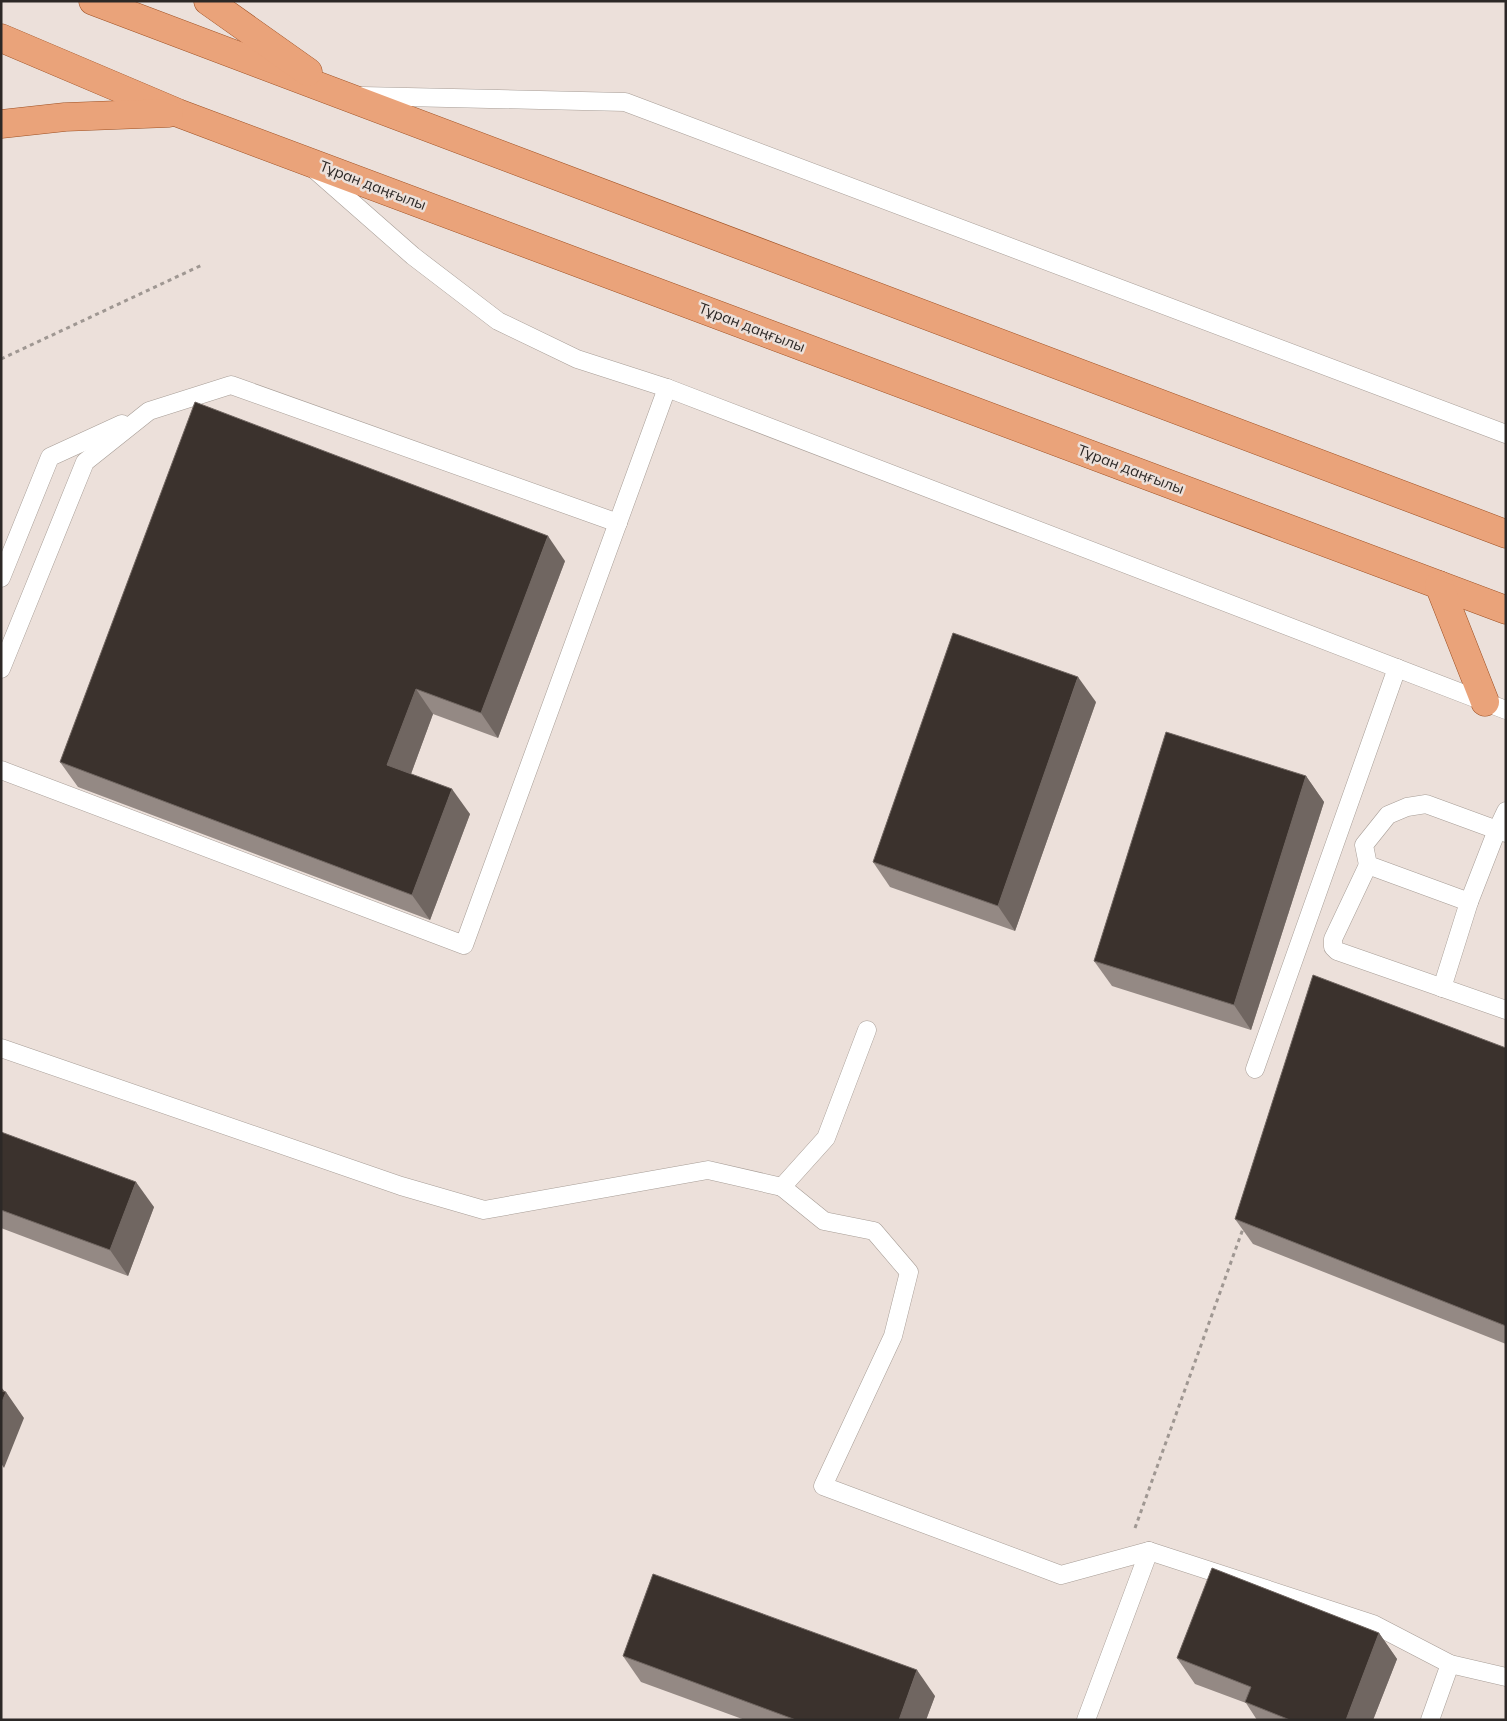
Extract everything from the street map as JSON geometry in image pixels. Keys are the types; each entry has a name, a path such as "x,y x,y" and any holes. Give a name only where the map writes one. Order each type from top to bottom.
{"main road":[{"path":"93,1 1506,534"},
{"path":"208,1 342,96"},
{"name":"Тұран даңғылы","path":"1,38 178,113 1506,610"},
{"path":"1,124 65,118 178,113"},
{"path":"1439,585 1495,706"}],"lane":[{"path":"342,96 625,102 1506,434"},
{"path":"301,158 413,256 498,321 577,359 667,388 1495,706"},
{"path":"1,578 50,457 149,411 232,385 618,523"},
{"path":"1,770 464,945 667,388"},
{"path":"1,669 85,462 149,411"},
{"path":"1255,1069 1397,668"},
{"path":"1501,831 1426,804 1407,807 1388,815 1364,845 1368,865 1333,939 1333,947 1337,951 1506,1010"},
{"path":"1442,988 1469,902 1501,831 1506,811"},
{"path":"1368,865 1469,902"},
{"path":"782,1187 826,1138 867,1030"},
{"path":"1,1048 400,1186 484,1210 708,1170 782,1187 824,1221 874,1231 909,1272 893,1336 823,1486 1061,1575 1149,1551 1373,1624 1450,1664 1506,1677"},
{"path":"1086,1720 1149,1551"},
{"path":"1430,1720 1450,1664"}],"path":[{"path":"1,359 202,265"},
{"path":"1123,1559 1245,1224"}],"building":[{"path":"195,402 548,536 481,713 416,689 387,765 452,789 412,895 60,762"},
{"path":"953,633 1078,677 998,906 873,862"},
{"path":"1166,732 1306,776 1234,1005 1094,961"},
{"path":"1313,975 1506,1048 1506,1326 1235,1219"},
{"path":"1,1132 136,1182 110,1250 1,1210"},
{"path":"1,1391 6,1392 1,1404"},
{"path":"1212,1568 1379,1633 1346,1720 1290,1720 1245,1702 1251,1687 1177,1658"},
{"path":"653,1574 917,1670 899,1720 796,1720 623,1656"}]}
